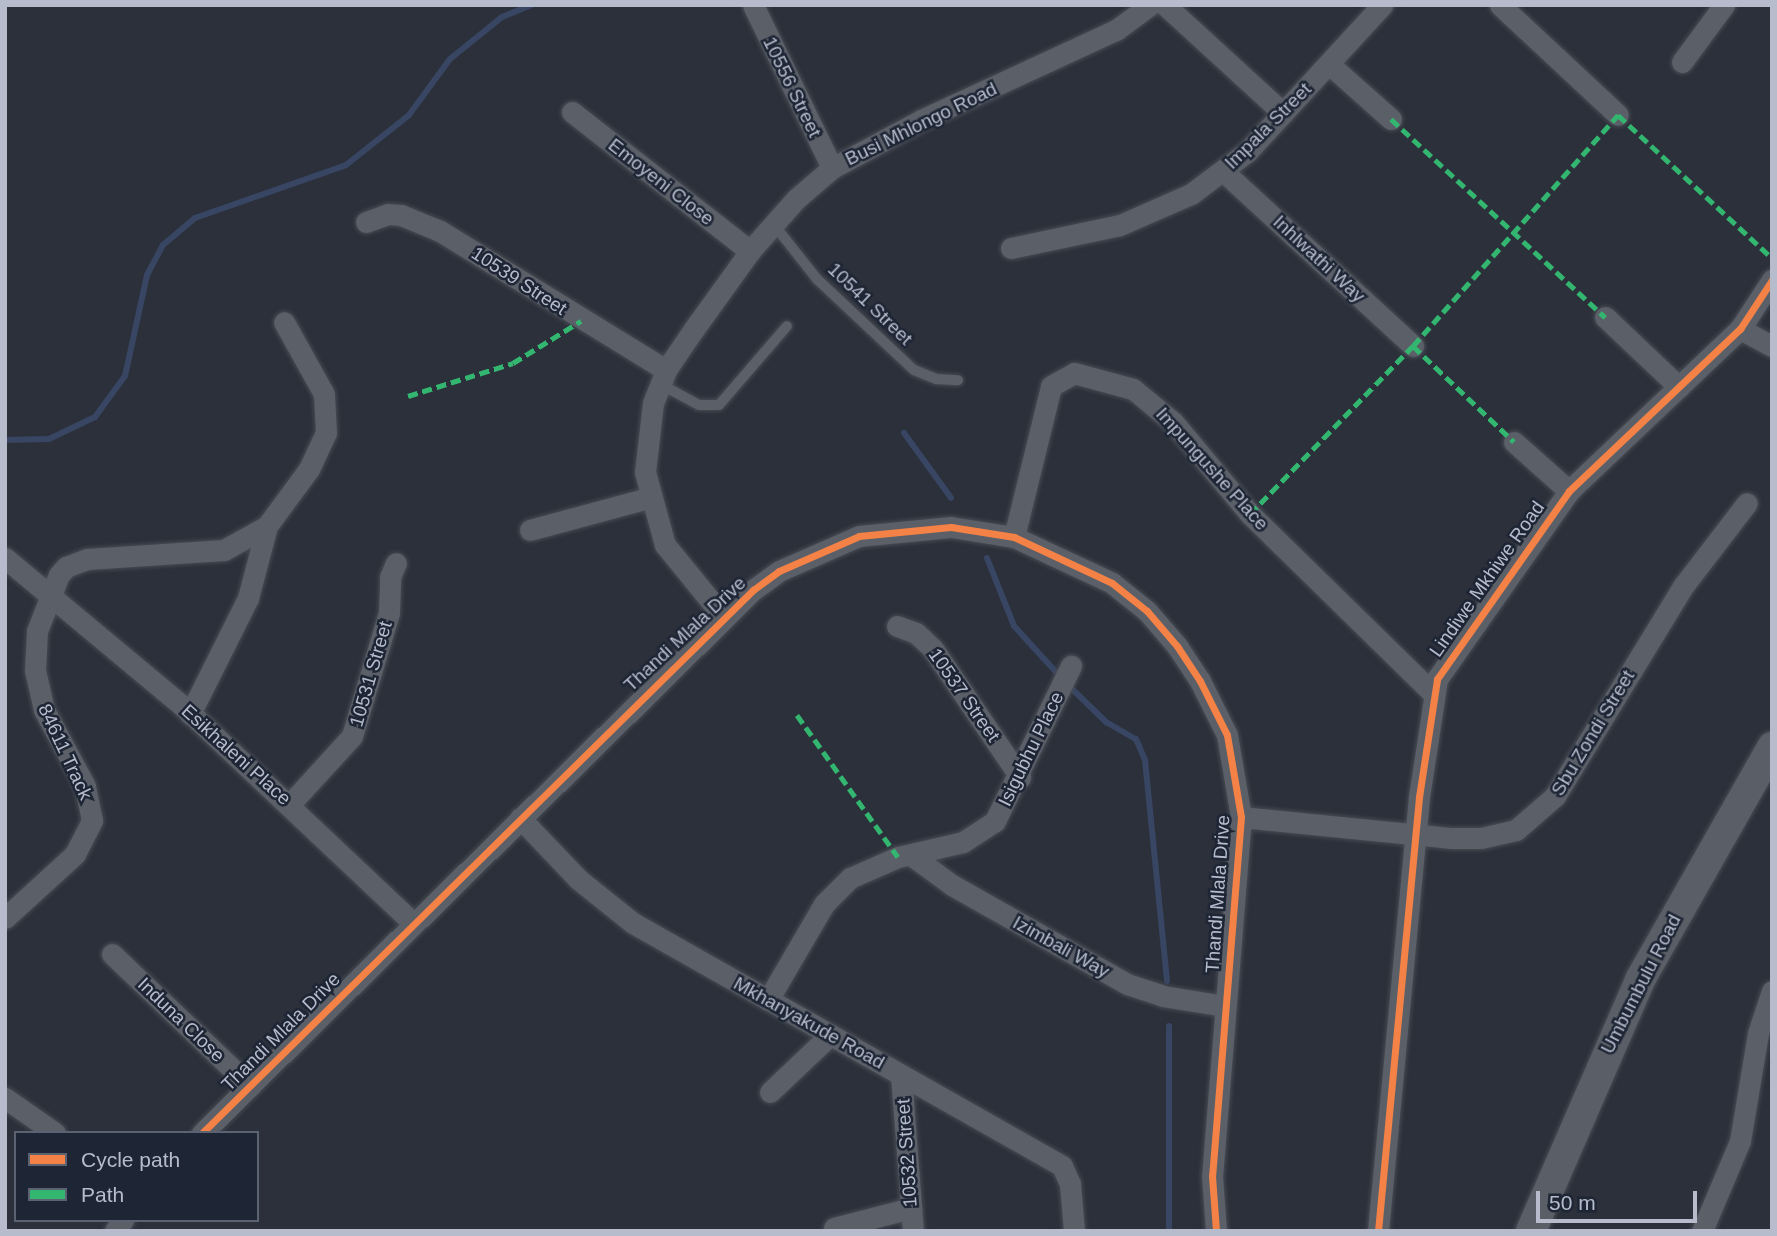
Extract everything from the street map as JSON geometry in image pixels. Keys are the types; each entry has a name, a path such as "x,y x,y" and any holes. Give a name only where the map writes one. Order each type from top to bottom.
{"main road":[{"name":"Umbumbulu Road","path":"1531,1231 1641,978 1772,747"}],"street":[{"name":"10556 Street","path":"753,5 832,168"},
{"name":"Busi Mhlongo Road","path":"723,617 677,565 655,524 649,498 644,449 663,377 750,251 775,226 796,199 832,168 921,120 1116,30 1150,5"},
{"path":"1165,5 1283,113"},
{"name":"Impala Street","path":"1011,248 1131,221 1174,204 1224,172 1283,113 1382,5"},
{"path":"1500,5 1618,115"},
{"path":"1682,62 1724,5"},
{"path":"1329,64 1391,119"},
{"name":"Emoyeni Close","path":"572,112 750,251"},
{"name":"Inhlwathi Way","path":"1224,172 1413,346"},
{"name":"10539 Street","path":"366,222 388,214 401,215 440,231 663,377"},
{"name":"Lindiwe Mkhiwe Road","path":"1378,1231 1433,693 1444,666 1569,491 1740,329 1772,280"},
{"path":"1605,317 1679,387"},
{"path":"190,713 248,598 267,526 309,469 326,432 324,394 284,322"},
{"path":"1740,329 1772,346"},
{"name":"Impungushe Place","path":"1014,537 1051,386 1074,373 1133,389 1167,416 1250,514 1433,693"},
{"path":"1514,442 1569,491"},
{"path":"530,530 649,498"},
{"name":"Sbu Zondi Street","path":"1241,817 1417,836 1501,836 1543,811 1684,585 1747,503"},
{"name":"84611 Track","path":"5,918 75,855 92,820 85,786 38,693 37,631 59,575 75,562 216,552 238,544 267,526"},
{"name":"Thandi Mlala Drive","path":"204,1131 723,617 779,571 859,536 951,527 1014,537 1112,583 1147,611 1177,646 1200,681 1227,735 1241,817 1212,1176 1216,1231"},
{"name":"Esikhaleni Place","path":"5,558 190,713 290,804 413,923"},
{"name":"10531 Street","path":"290,804 352,736 388,613 389,584 396,563"},
{"name":"10537 Street","path":"897,626 916,633 933,649 1020,777"},
{"name":"Isigubhu Place","path":"768,1000 838,888 872,866 964,842 995,821 1020,777 1071,666"},
{"name":"Mkhanyakude Road","path":"520,818 578,879 633,923 1062,1166 1070,1184 1074,1231"},
{"name":"Izimbali Way","path":"911,855 961,891 1126,984 1163,996 1225,1006"},
{"name":"Induna Close","path":"112,954 250,1086"},
{"path":"1702,1231 1740,1141 1758,1033 1772,991"},
{"path":"770,1092 830,1035"},
{"name":"10532 Street","path":"901,1076 913,1231"},
{"path":"5,1098 52,1131"},
{"path":"834,1228 911,1208"}],"lane":[{"name":"10541 Street","path":"775,226 817,279 914,370 936,379 958,380"},
{"path":"663,377 699,405 719,405 787,326"}],"waterway":[{"path":"5,440 49,439 95,417 125,376 147,275 163,245 195,218 346,165 409,115 450,59 502,17 532,5"},
{"path":"904,433 951,498"},
{"path":"987,558 1014,626 1056,672"},
{"path":"1069,686 1106,722 1136,739 1145,760 1167,981"},
{"path":"1169,1026 1169,1231"}],"marked path":[{"path":"1250,514 1413,346 1618,115 1772,258"},
{"path":"1391,119 1605,317"},
{"path":"408,396 513,363 581,321"},
{"path":"1413,346 1514,442"},
{"path":"797,715 898,857"}],"cycle path":[{"path":"1378,1231 1419,797 1437,679 1569,491 1740,329 1772,280"},
{"path":"204,1131 753,590 779,571 859,536 951,527 1014,537 1112,583 1147,611 1177,646 1200,681 1227,735 1241,817 1212,1176 1216,1231"}]}
